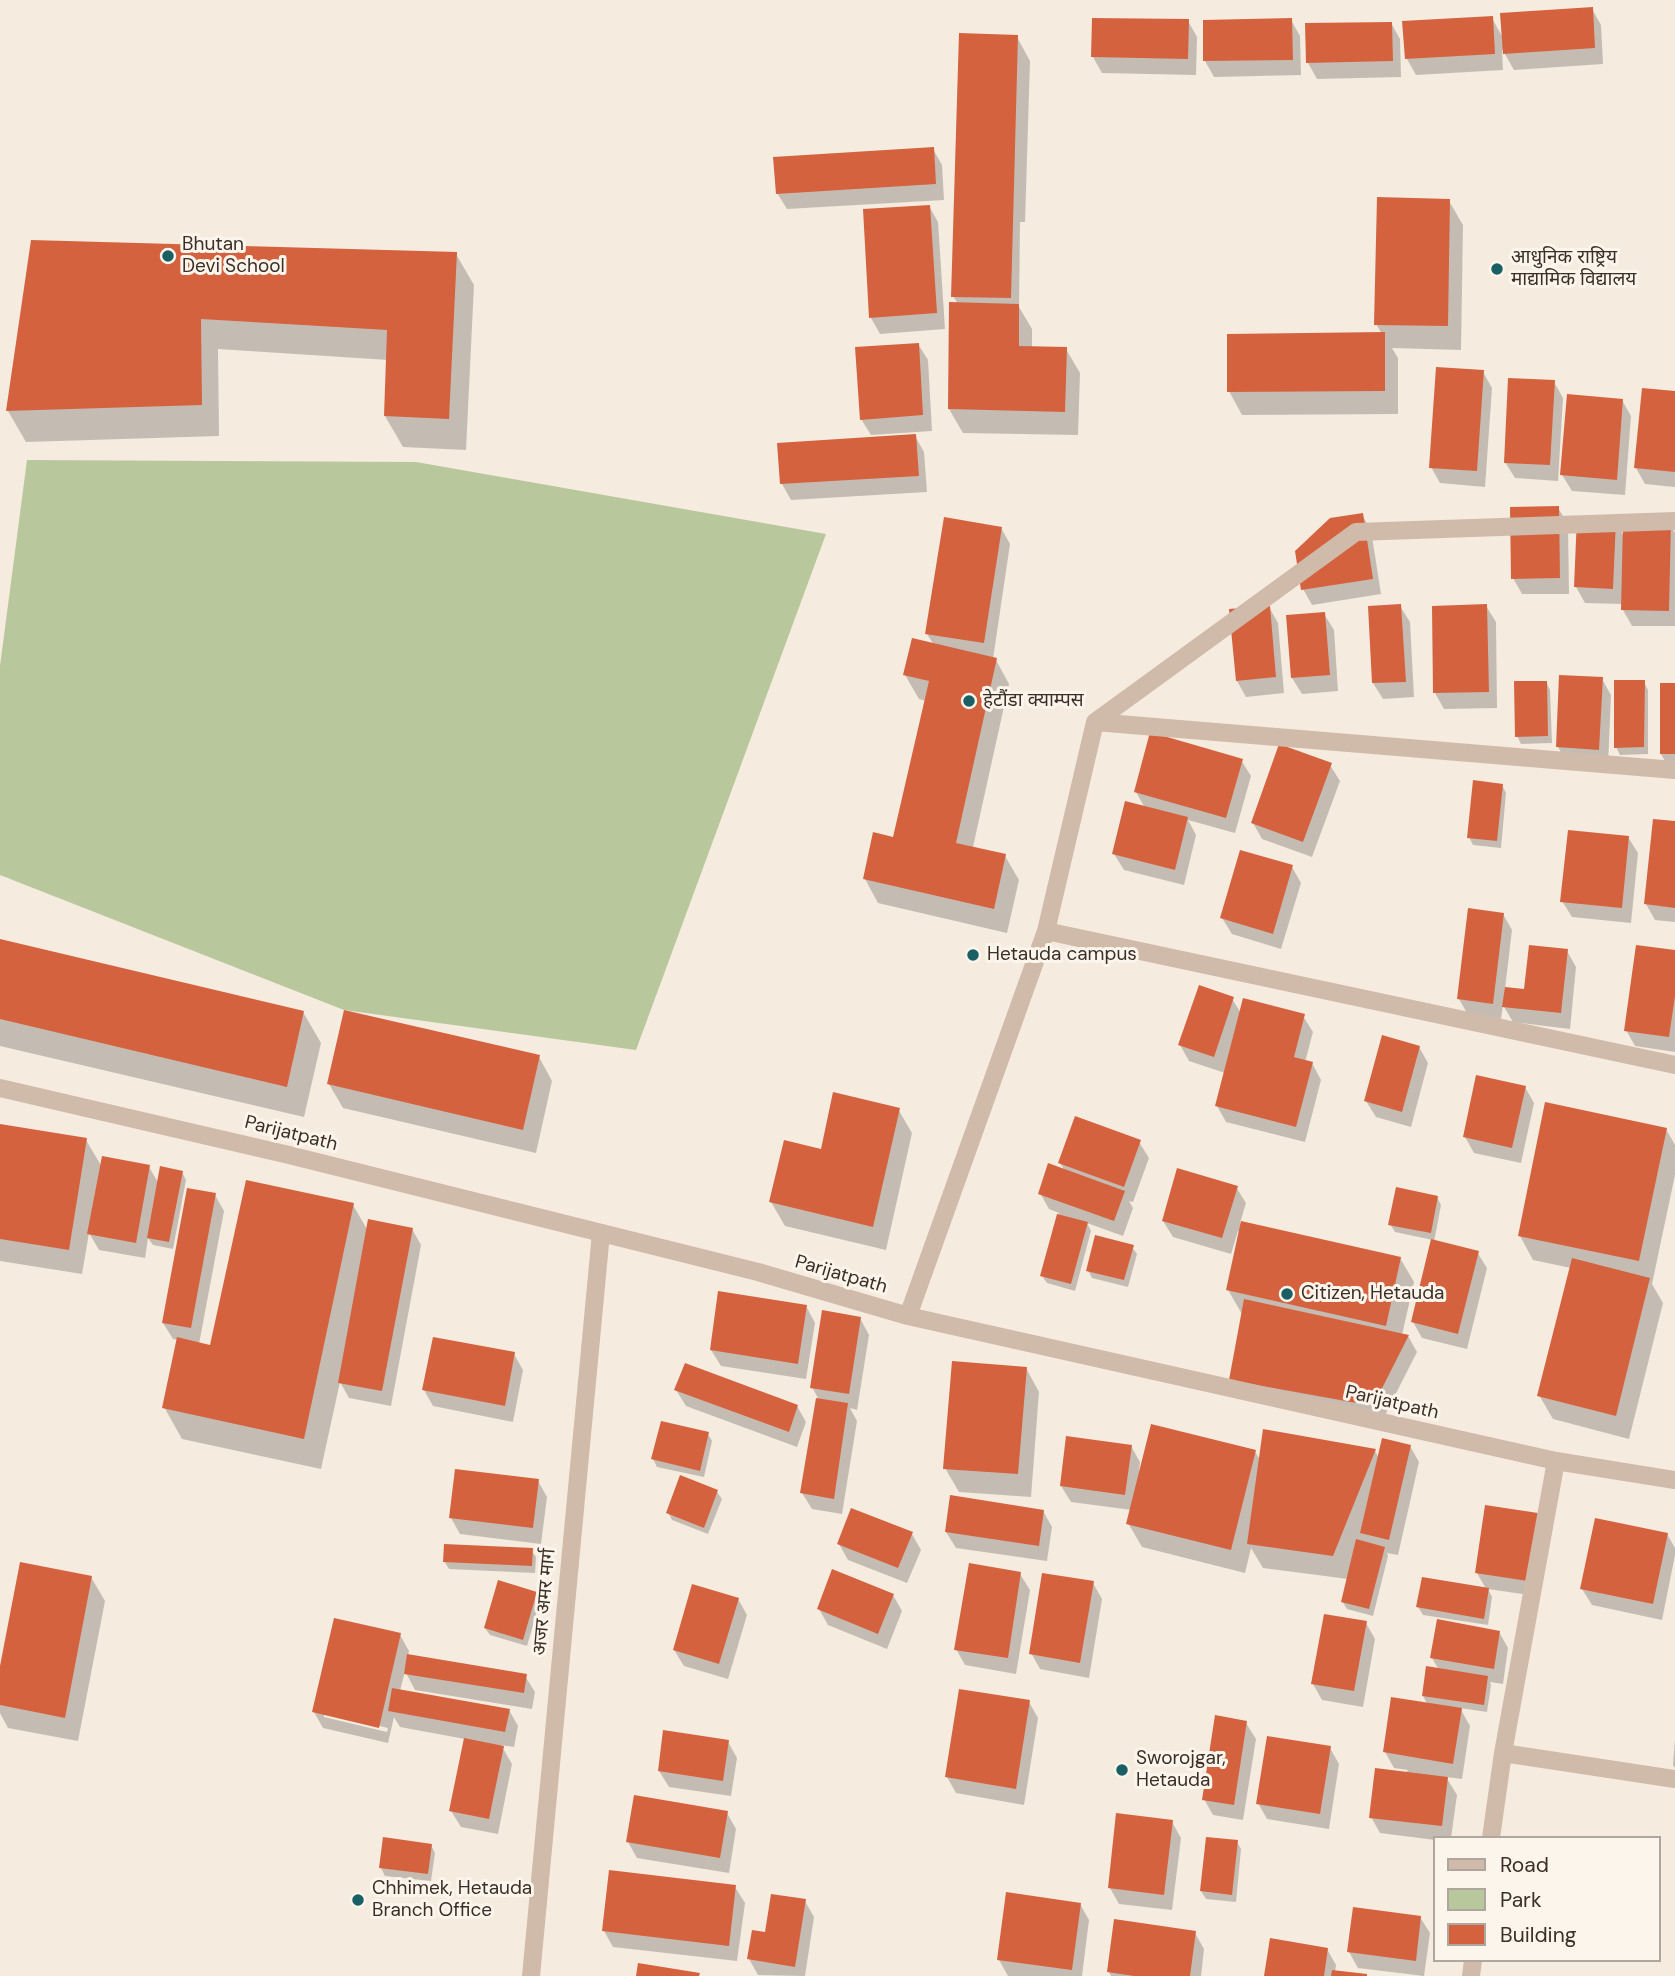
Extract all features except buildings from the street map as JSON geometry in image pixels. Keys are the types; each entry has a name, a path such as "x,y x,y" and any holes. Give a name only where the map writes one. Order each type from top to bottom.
{"street":[{"path":"908,1316 1046,931 1095,722 1356,531 1675,521"},
{"path":"1095,722 1675,770"},
{"path":"1046,931 1675,1065"},
{"name":"Parijatpath","path":"0,1088 289,1155 758,1272 908,1316 1556,1461 1675,1480"},
{"name":"अजर अमर मार्ग","path":"531,1976 601,1233"},
{"path":"1491,1836 1503,1753 1556,1461"},
{"path":"1503,1753 1675,1779"}],"green space":[{"path":"27,460 416,462 826,534 636,1050 344,1010 0,875 0,666"}],"place":[{"name":"Bhutan Devi School","path":"168,256"},
{"name":"आधुनिक राष्ट्रिय माद्यामिक विद्यालय","path":"1497,269"},
{"name":"हेटौंडा क्याम्पस","path":"969,701"},
{"name":"Hetauda campus","path":"973,955"},
{"name":"Citizen, Hetauda","path":"1287,1294"},
{"name":"Sworojgar, Hetauda","path":"1122,1770"},
{"name":"Chhimek, Hetauda Branch Office","path":"358,1900"}]}
